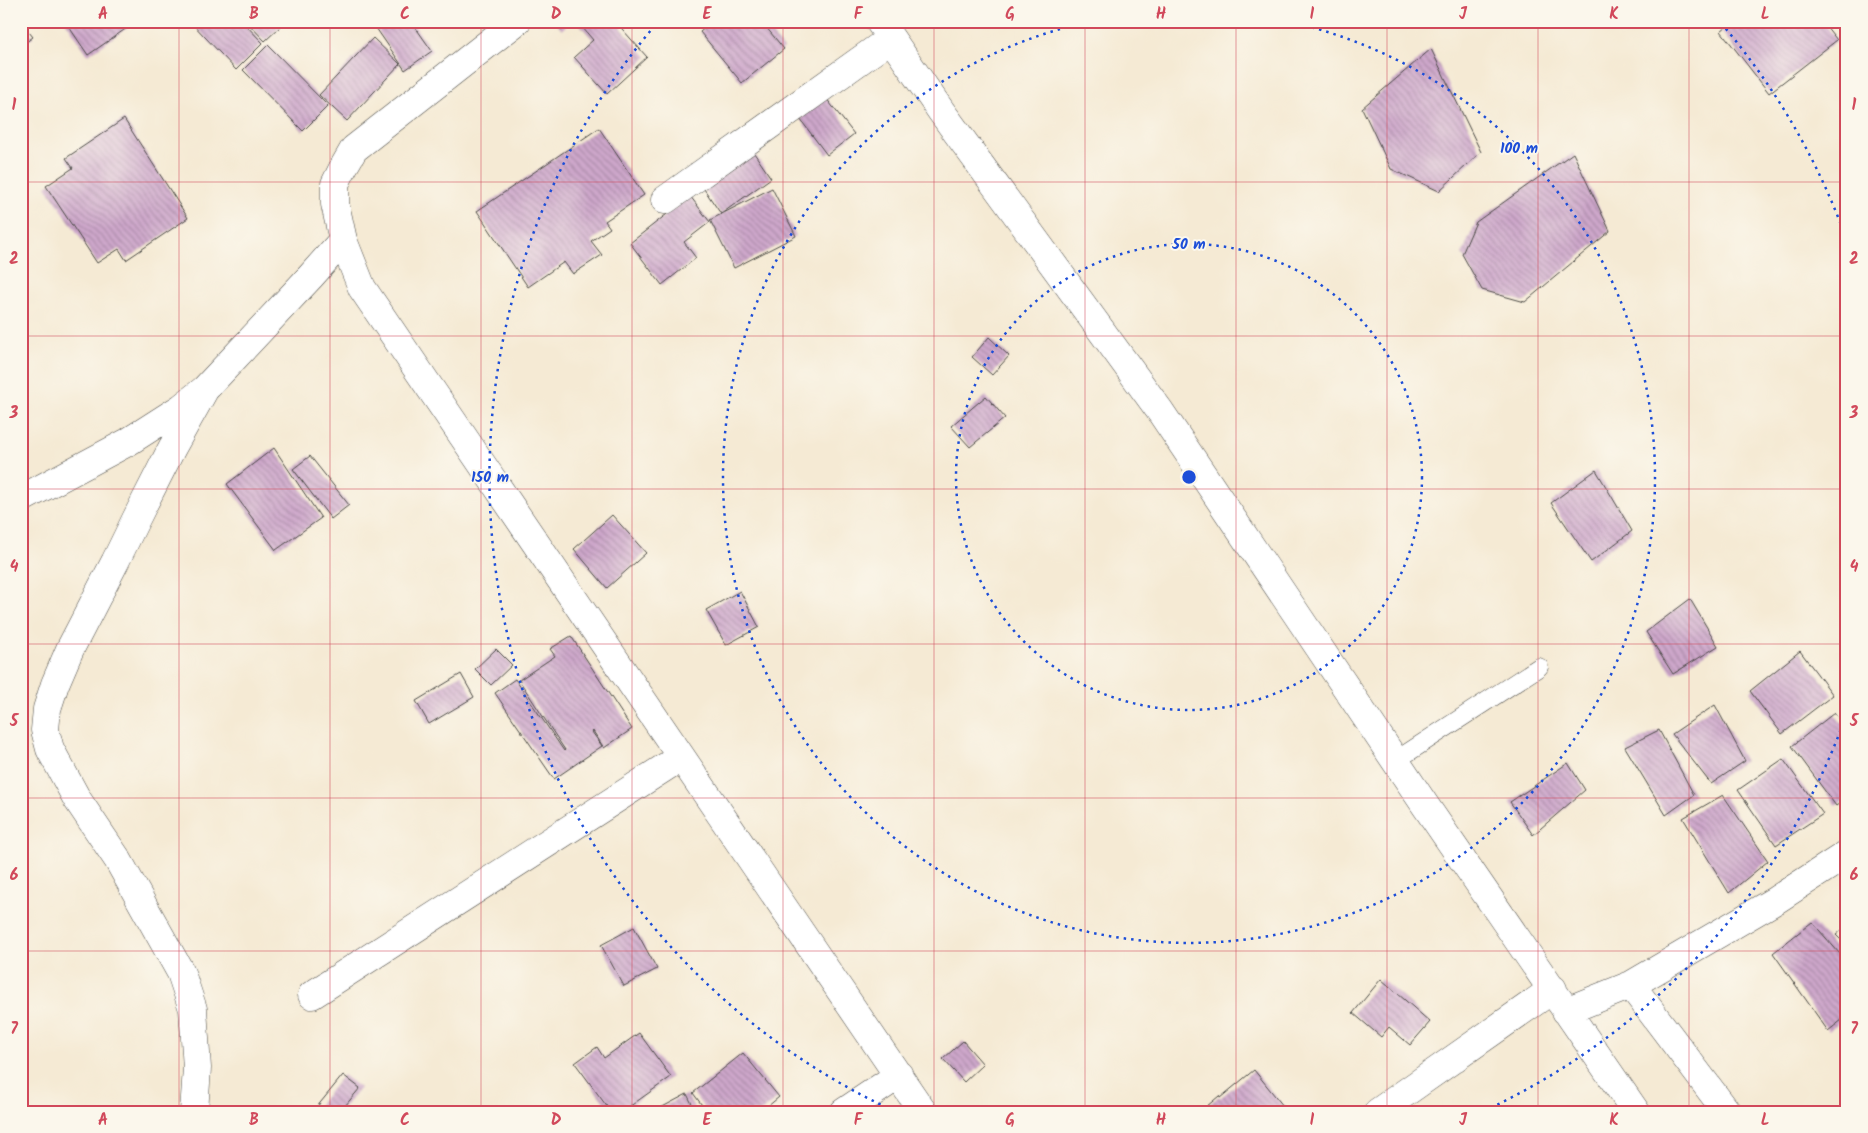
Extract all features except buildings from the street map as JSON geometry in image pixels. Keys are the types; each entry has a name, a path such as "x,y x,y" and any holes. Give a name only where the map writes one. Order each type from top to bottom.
{"street":[{"path":"517,21 354,150 335,184 335,204 343,240 362,288 923,1112"},
{"path":"665,200 885,30 1160,412 1395,761 1636,1112"},
{"path":"21,499 128,442 181,408 205,389 343,240"},
{"path":"194,1112 197,1068 193,1009 181,973 118,860 77,799 50,750 45,730 47,709 70,648 205,389"},
{"path":"312,995 681,757"},
{"path":"1378,1112 1559,1000 1630,985 1776,900 1847,854"},
{"path":"1630,985 1727,1112"},
{"path":"844,1112 899,1075"}],"lane":[{"path":"1395,761 1539,666"}]}
